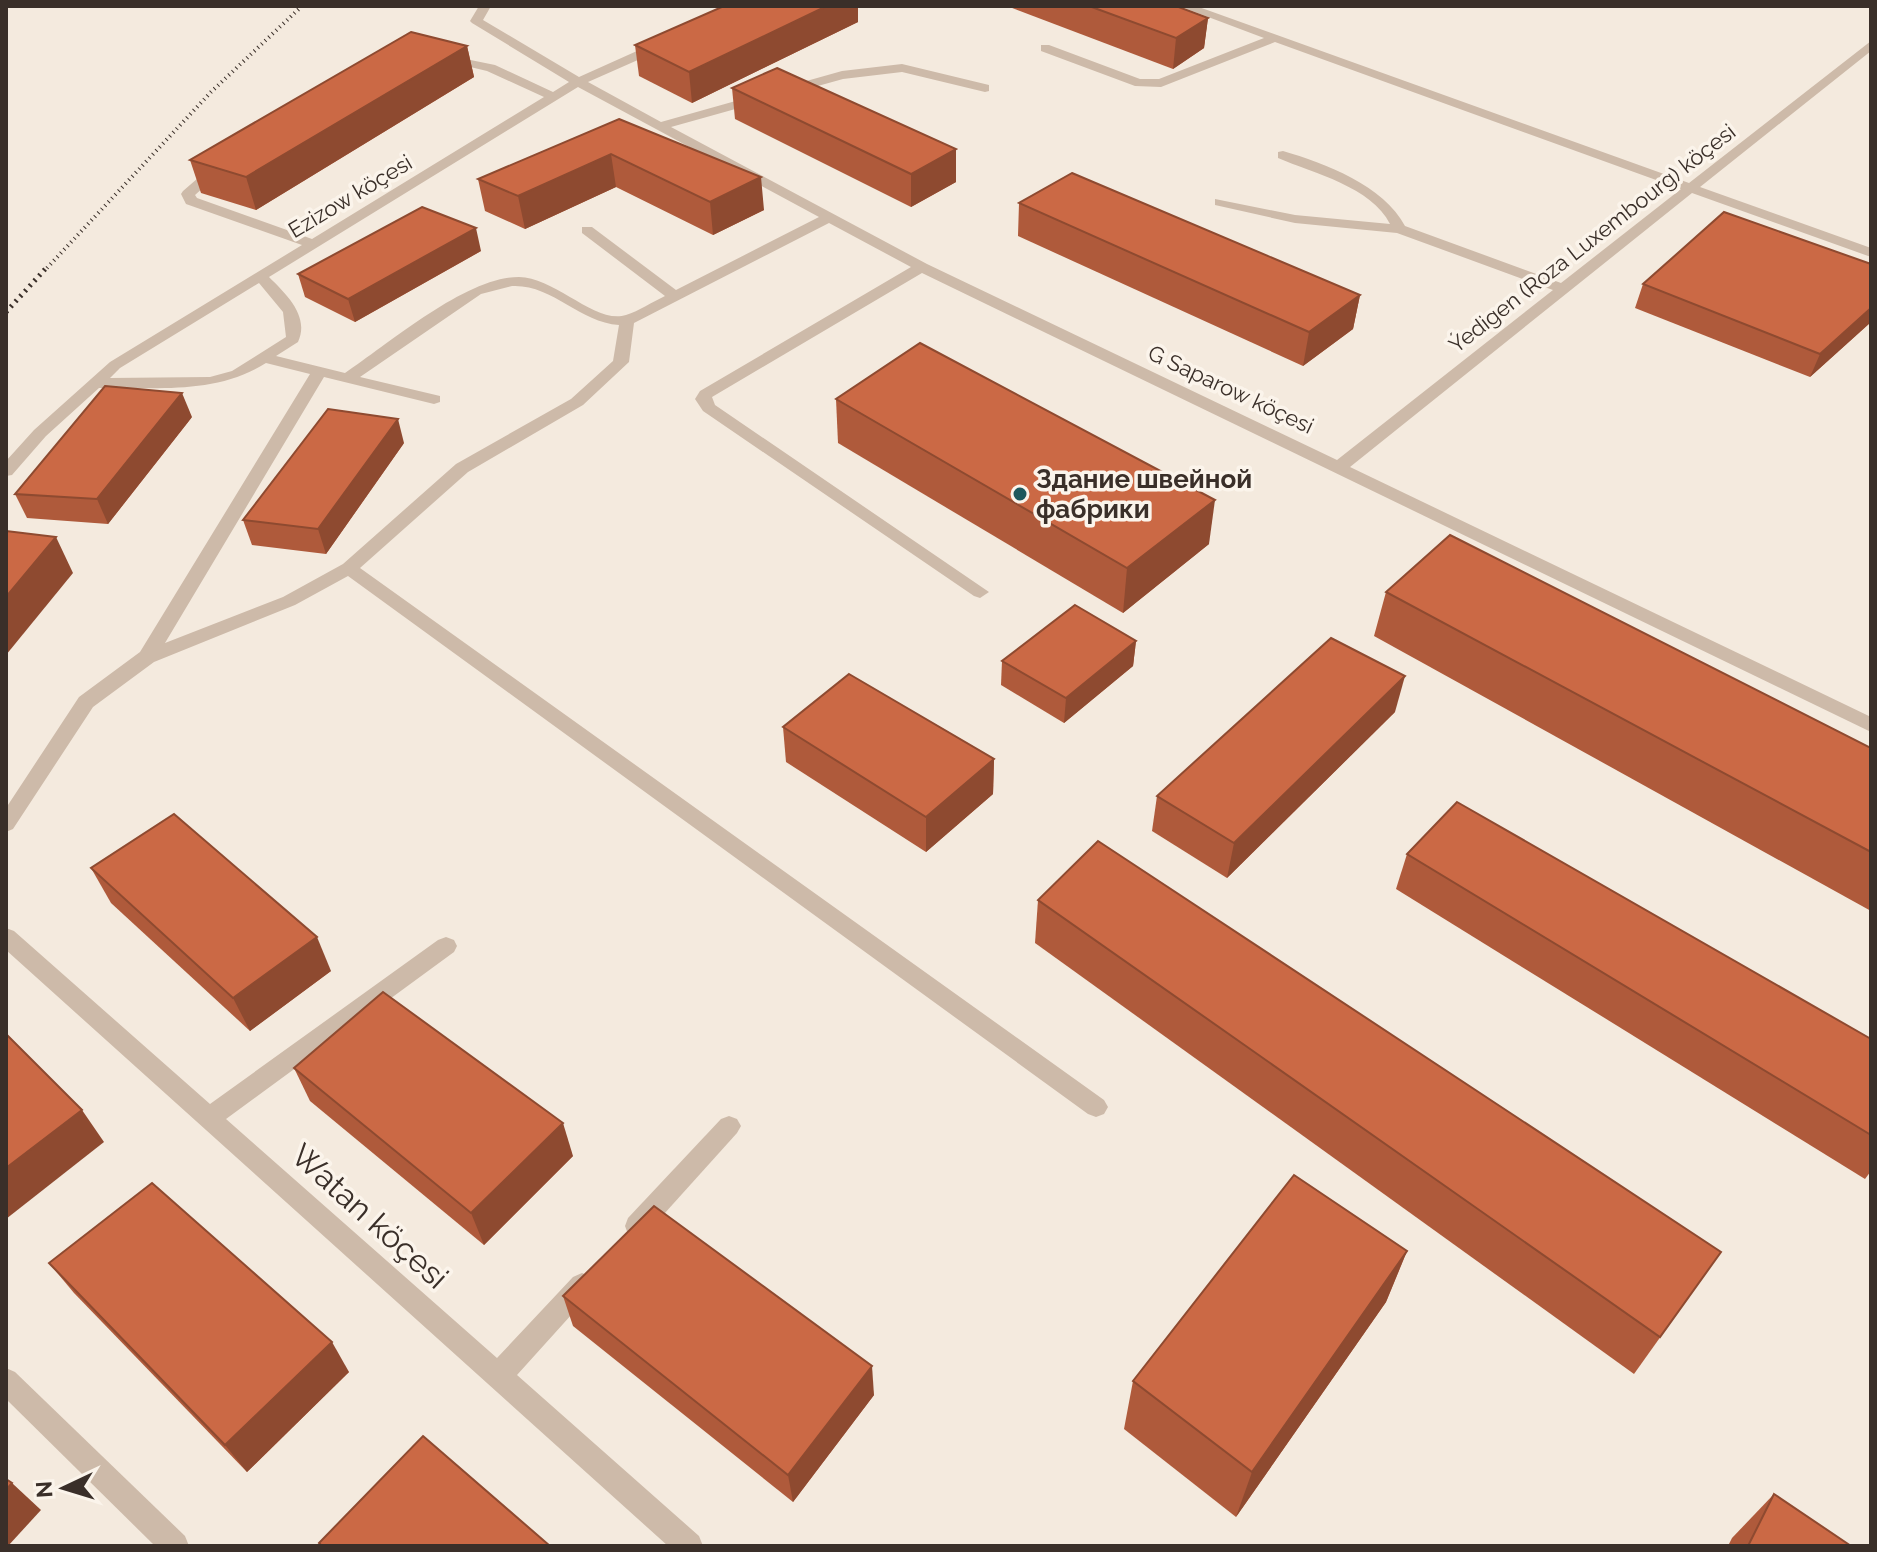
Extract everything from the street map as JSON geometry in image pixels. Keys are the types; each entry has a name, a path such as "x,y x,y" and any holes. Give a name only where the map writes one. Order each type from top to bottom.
{"street":[{"name":"G Saparow köçesi","path":"485,6 476,21 578,82 922,267 1340,466 1871,725"},
{"path":"1185,6 1871,253"},
{"name":"Ezizow köçesi","path":"6,471 40,433 115,365 578,82 677,38"},
{"path":"1045,48 1139,83 1161,83 1275,38"},
{"name":"Ýedigen (Roza Luxembourg) köçesi","path":"1340,466 1871,45"},
{"path":"425,56 491,68 553,97"},
{"path":"660,126 842,75 902,68 985,88"},
{"path":"1283,155 1373,197 1395,214 1399,229"},
{"path":"229,162 202,179 188,194 191,201 313,244"},
{"path":"1220,202 1295,219 1399,229 1563,289"},
{"path":"348,378 476,291 496,285 533,283 596,318 627,321 829,217"},
{"path":"587,230 674,296"},
{"path":"922,267 706,394 703,399 709,408 980,592"},
{"path":"95,383 211,382 238,374 264,358 293,339 297,327 289,308 260,276"},
{"path":"6,824 86,702 147,657 289,601 349,568 462,468 577,402 621,362 627,321"},
{"path":"264,358 434,399"},
{"path":"147,657 320,371"},
{"path":"349,568 1096,1107"},
{"name":"Watan köçesi","path":"6,937 689,1546"},
{"path":"209,1118 446,946"},
{"path":"624,1240 729,1126"},
{"path":"498,1376 603,1263"},
{"path":"6,1381 175,1546"}],"building":[{"path":"724,6 827,6 689,72 635,45"},
{"path":"1089,6 1176,6 1208,18 1176,38"},
{"path":"411,32 467,46 246,177 190,160"},
{"path":"777,68 956,149 911,174 732,88"},
{"path":"619,119 761,177 710,202 611,154 518,196 478,179"},
{"path":"1072,173 1360,295 1309,332 1019,203"},
{"path":"422,207 476,228 348,299 298,274"},
{"path":"1724,212 1871,264 1871,308 1820,354 1643,284"},
{"path":"920,343 1215,500 1127,568 836,399"},
{"path":"105,386 182,393 97,499 15,494"},
{"path":"328,409 398,419 318,529 243,520"},
{"path":"6,531 56,537 6,597"},
{"path":"1450,535 1871,748 1871,852 1386,592"},
{"path":"1075,605 1136,641 1066,698 1002,661"},
{"path":"1331,638 1405,676 1234,843 1157,796"},
{"path":"849,674 994,759 926,817 783,727"},
{"path":"1457,802 1871,1039 1871,1135 1407,854"},
{"path":"174,814 317,937 233,998 91,868"},
{"path":"1098,841 1721,1252 1660,1337 1038,900"},
{"path":"383,992 563,1123 471,1213 294,1068"},
{"path":"6,1034 82,1110 6,1168"},
{"path":"1294,1175 1407,1251 1252,1472 1133,1381"},
{"path":"152,1183 332,1342 225,1445 49,1263"},
{"path":"654,1206 872,1366 788,1475 563,1296"},
{"path":"423,1436 550,1546 322,1546 319,1543"},
{"path":"1774,1494 1851,1546 1748,1546"}],"railway":[{"path":"47,268 211,92 302,6"},
{"path":"6,312 48,266"}],"place":[{"name":"Здание швейной фабрики","path":"1020,494"}]}
